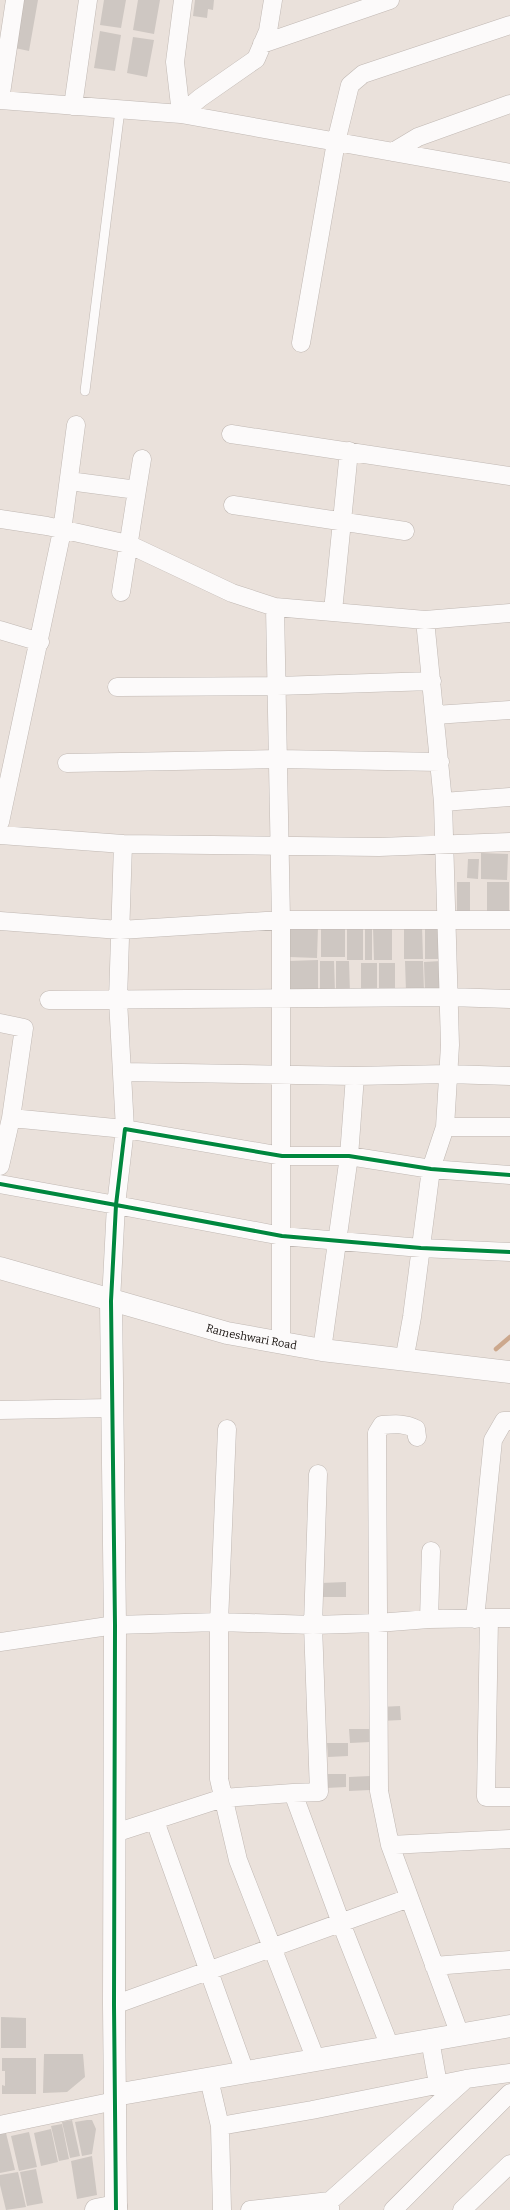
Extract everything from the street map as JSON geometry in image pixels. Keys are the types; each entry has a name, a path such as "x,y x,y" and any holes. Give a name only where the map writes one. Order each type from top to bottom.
{"street":[{"path":"15,0 0,100 181,114 510,173"},
{"path":"73,106 88,0"},
{"path":"181,114 174,62 183,0"},
{"path":"181,114 200,98 256,59 268,31 273,0"},
{"path":"262,44 390,0"},
{"path":"301,344 336,142 350,85 363,74 510,25"},
{"path":"394,152 418,137 510,104"},
{"path":"0,822 40,642 62,531 76,425"},
{"path":"231,434 510,476"},
{"path":"333,611 349,451"},
{"path":"121,592 142,459"},
{"path":"69,481 137,490"},
{"path":"232,505 342,523 405,531"},
{"path":"0,519 47,526 62,531 128,544 232,593 274,607 425,620 510,613"},
{"path":"274,607 279,759 282,999 281,1342"},
{"path":"404,1361 412,1317 431,1169 445,1127 450,1045 443,802 425,620"},
{"path":"0,630 40,642"},
{"path":"117,687 277,686 432,681"},
{"path":"435,715 510,710"},
{"path":"67,763 279,759 440,762"},
{"path":"443,802 510,797"},
{"path":"0,835 123,844 280,845 379,848 510,842"},
{"path":"109,2209 115,2098 115,1625 111,1408 111,1301 116,1205 125,1129 118,1000 123,844"},
{"path":"0,921 120,930 281,920 510,920"},
{"path":"49,1000 510,999"},
{"path":"0,1024 24,1028 11,1118 0,1166"},
{"path":"123,1072 355,1076 448,1074 510,1076"},
{"path":"322,1350 349,1156 355,1076"},
{"path":"11,1118 125,1129 282,1156 349,1156 431,1169 510,1175"},
{"path":"445,1127 510,1127"},
{"path":"0,1184 282,1236 337,1242 421,1248 510,1252"},
{"name":"Rameshwari Road","path":"0,1268 227,1333 322,1350 404,1361 510,1372"},
{"path":"0,1410 111,1408"},
{"path":"510,1421 504,1421 493,1440 482,1618 486,1797 510,1797"},
{"path":"417,1437 416,1429 409,1425 396,1424 382,1425 377,1434 379,1791 390,1844 460,2035"},
{"path":"227,1429 219,1622 219,1779 238,1860 316,2060"},
{"path":"115,1833 223,1798 320,1792 313,1625 318,1474"},
{"path":"429,1619 431,1551"},
{"path":"0,1642 115,1625 219,1622 313,1625 377,1623 429,1619 510,1618"},
{"path":"293,1793 340,1923 390,2047"},
{"path":"155,1821 245,2072"},
{"path":"390,1844 510,1839"},
{"path":"114,2005 409,1898"},
{"path":"434,1966 510,1960"},
{"path":"0,2125 209,2078 510,2026"},
{"path":"430,2040 438,2084"},
{"path":"220,2126 312,2110 438,2084 510,2073"},
{"path":"209,2078 220,2126 222,2210"},
{"path":"250,2210 330,2206 466,2079"},
{"path":"393,2210 510,2093"},
{"path":"462,2210 510,2164"}],"lane":[{"path":"85,391 120,110"}],"building":[{"path":"17,0 38,0 29,51 15,48"},
{"path":"104,0 126,0 121,28 100,25"},
{"path":"138,0 160,0 154,34 133,30"},
{"path":"195,0 214,0 213,10 208,9 207,18 193,16"},
{"path":"100,31 121,35 115,71 94,68"},
{"path":"133,37 154,40 147,77 127,73"},
{"path":"481,853 508,854 507,880 481,879"},
{"path":"468,859 479,859 478,879 467,878"},
{"path":"457,882 470,882 470,913 457,912"},
{"path":"487,882 509,882 509,914 487,914"},
{"path":"347,926 363,926 363,960 347,960"},
{"path":"404,926 422,926 423,959 404,959"},
{"path":"290,927 318,927 317,958 290,957"},
{"path":"373,927 392,927 392,960 374,960"},
{"path":"321,928 345,928 345,957 321,957"},
{"path":"365,928 372,928 372,960 365,960"},
{"path":"425,928 440,928 440,959 425,959"},
{"path":"318,960 318,992 289,993 289,961"},
{"path":"320,961 334,961 335,993 320,993"},
{"path":"336,961 349,961 350,994 336,994"},
{"path":"405,961 423,961 424,991 406,992"},
{"path":"441,961 442,991 425,991 424,962"},
{"path":"361,963 377,963 377,992 361,992"},
{"path":"379,963 395,963 395,991 379,991"},
{"path":"346,1582 346,1597 321,1597 321,1583"},
{"path":"400,1706 401,1720 380,1721 380,1707"},
{"path":"349,1729 370,1729 370,1742 350,1743"},
{"path":"327,1743 348,1743 348,1756 328,1757"},
{"path":"325,1774 346,1774 346,1787 326,1788"},
{"path":"370,1776 370,1790 349,1791 349,1777"},
{"path":"1,2017 26,2018 26,2048 1,2048"},
{"path":"44,2054 83,2054 85,2077 67,2092 43,2093"},
{"path":"2,2058 36,2058 36,2094 2,2094 2,2085 5,2086 5,2071 2,2071"},
{"path":"72,2120 80,2156 70,2158 62,2122"},
{"path":"92,2120 96,2129 92,2154 82,2156 75,2122"},
{"path":"62,2124 69,2159 59,2161 51,2126"},
{"path":"51,2129 58,2162 41,2166 34,2133"},
{"path":"29,2132 37,2167 19,2171 11,2136"},
{"path":"6,2133 15,2170 0,2173 0,2134"},
{"path":"92,2156 97,2195 77,2199 71,2161"},
{"path":"36,2169 43,2203 27,2206 20,2172"},
{"path":"18,2172 26,2207 6,2210 0,2185 0,2175"}],"waterway":[{"path":"496,1349 510,1337"}],"cycle path":[{"path":"510,1175 431,1169 349,1156 282,1156 125,1129 116,1205 282,1236 421,1248 510,1252"},
{"path":"0,1184 116,1205 111,1301 115,1625 114,2005 116,2210"}]}
